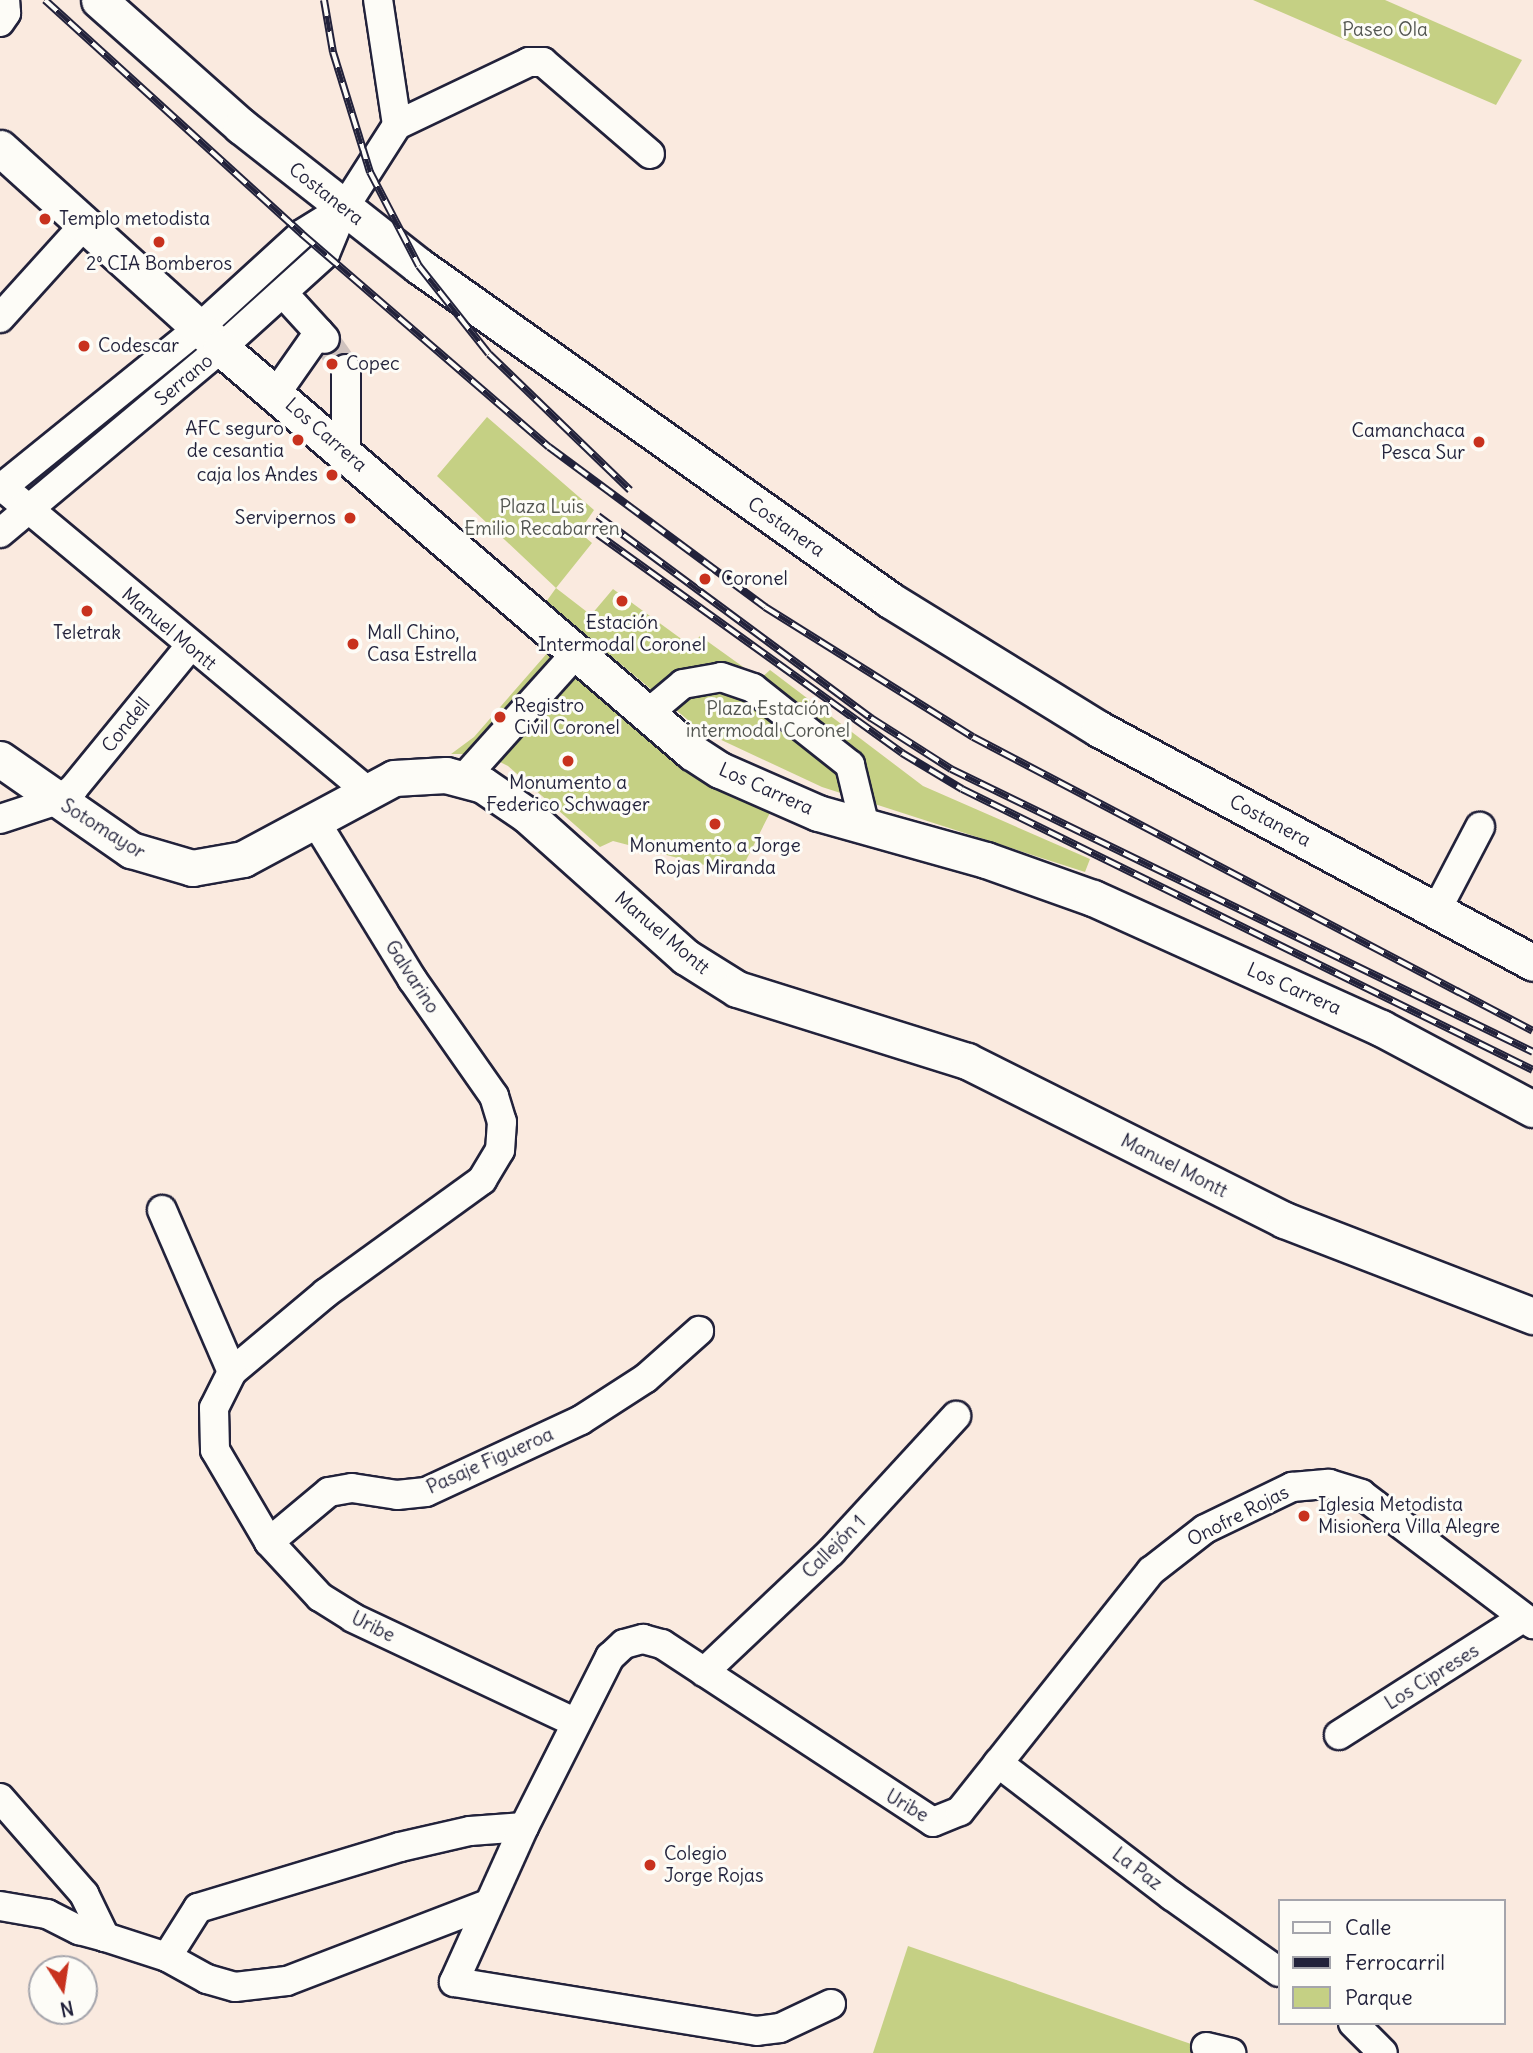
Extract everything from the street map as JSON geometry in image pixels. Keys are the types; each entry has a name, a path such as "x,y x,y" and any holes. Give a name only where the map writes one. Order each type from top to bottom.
{"main road":[{"name":"Costanera","path":"99,0 241,126 344,208 721,481 975,656 1533,963"},
{"name":"Los Carrera","path":"0,148 210,338 277,392 646,715 720,770 795,804 865,827 986,860 1084,894 1381,1028 1533,1108"},
{"name":"Sotomayor","path":"0,760 131,850 192,868 243,859 366,790"},
{"name":"Manuel Montt","path":"366,790 410,775 464,778 512,803 671,944 737,989 967,1061 1284,1220 1533,1316"}],"street":[{"path":"378,0 397,125 529,62 543,62 650,154"},
{"name":"Serrano","path":"1,487 210,338 283,293 325,254 344,208 397,125"},
{"name":"Serrano","path":"0,533 28,510 210,338 302,234 344,208"},
{"path":"0,318 85,224"},
{"path":"277,392 322,336 283,293"},
{"path":"346,369 346,452"},
{"name":"Manuel Montt","path":"1,487 366,790"},
{"name":"Condell","path":"58,800 82,780 190,646"},
{"path":"464,778 576,653"},
{"path":"646,715 683,684 721,677 753,688 850,765 865,827"},
{"path":"0,819 58,800"},
{"name":"Galvarino","path":"314,819 412,979 494,1096 502,1136"},
{"path":"1436,911 1480,827"},
{"name":"Uribe","path":"502,1136 495,1163 482,1180 326,1293 232,1372 214,1408 215,1450 269,1542 305,1584 345,1613 576,1723 610,1657 624,1644 653,1641 704,1672 923,1819 942,1821"},
{"path":"162,1210 232,1372"},
{"name":"Pasaje Figueroa","path":"269,1542 330,1492 352,1488 397,1495 426,1492 581,1420 646,1378 699,1331"},
{"name":"Callejón 1","path":"704,1672 831,1552 956,1416"},
{"name":"Onofre Rojas","path":"942,1821 960,1811 1158,1564 1205,1529 1292,1487 1329,1484 1361,1494 1528,1621"},
{"name":"Los Cipreses","path":"1339,1735 1528,1621"},
{"path":"576,1723 485,1905 454,1982 757,2031 780,2028 831,2004"},
{"name":"La Paz","path":"998,1763 1278,1971"},
{"path":"0,1798 84,1894 105,1937"},
{"path":"167,1956 198,1908 400,1847 470,1831 524,1827"},
{"path":"0,1906 47,1913 79,1930 167,1956 207,1979 235,1987 276,1983 485,1905"},
{"path":"1355,2025 1383,2053"}],"green space":[{"name":"Paseo Ola","path":"1253,0 1385,0 1522,60 1496,105"},
{"path":"188,352 194,358 40,487 34,480"},
{"name":"Plaza Luis Emilio Recabarren","path":"487,417 594,510 579,532 592,543 556,588 437,476"},
{"name":"Plaza Estación intermodal Coronel","path":"556,588 591,615 613,589 691,646 700,636 760,679 770,670 923,786 1090,859 1085,872 822,787 700,730 546,602"},
{"path":"556,643 776,801 739,874 613,841 600,847 508,766 484,754 451,754 474,737"},
{"path":"908,1946 1217,2053 873,2053"}],"tunnel":[{"path":"325,339 346,369"}],"railway":[{"path":"45,0 302,234 549,447 765,607 973,737 1533,1031"},
{"path":"324,0 333,52 370,172 419,266 489,354 630,490"},
{"path":"598,516 871,718 951,769 1533,1052"},
{"path":"596,533 902,753 962,789 1533,1070"}],"place":[{"name":"Templo metodista","path":"45,219"},
{"name":"2° CIA Bomberos","path":"159,242"},
{"name":"Codescar","path":"84,346"},
{"name":"Copec","path":"332,364"},
{"name":"AFC seguro de cesantia","path":"298,440"},
{"name":"Camanchaca Pesca Sur","path":"1479,442"},
{"name":"caja los Andes","path":"332,475"},
{"name":"Servipernos","path":"350,518"},
{"name":"Coronel","path":"705,579"},
{"name":"Estación Intermodal Coronel","path":"622,601"},
{"name":"Teletrak","path":"87,611"},
{"name":"Mall Chino, Casa Estrella","path":"353,644"},
{"name":"Registro Civil Coronel","path":"500,717"},
{"name":"Monumento a Federico Schwager","path":"568,761"},
{"name":"Monumento a Jorge Rojas Miranda","path":"715,824"},
{"name":"Iglesia Metodista Misionera Villa Alegre","path":"1304,1516"},
{"name":"Colegio Jorge Rojas","path":"650,1865"}]}
